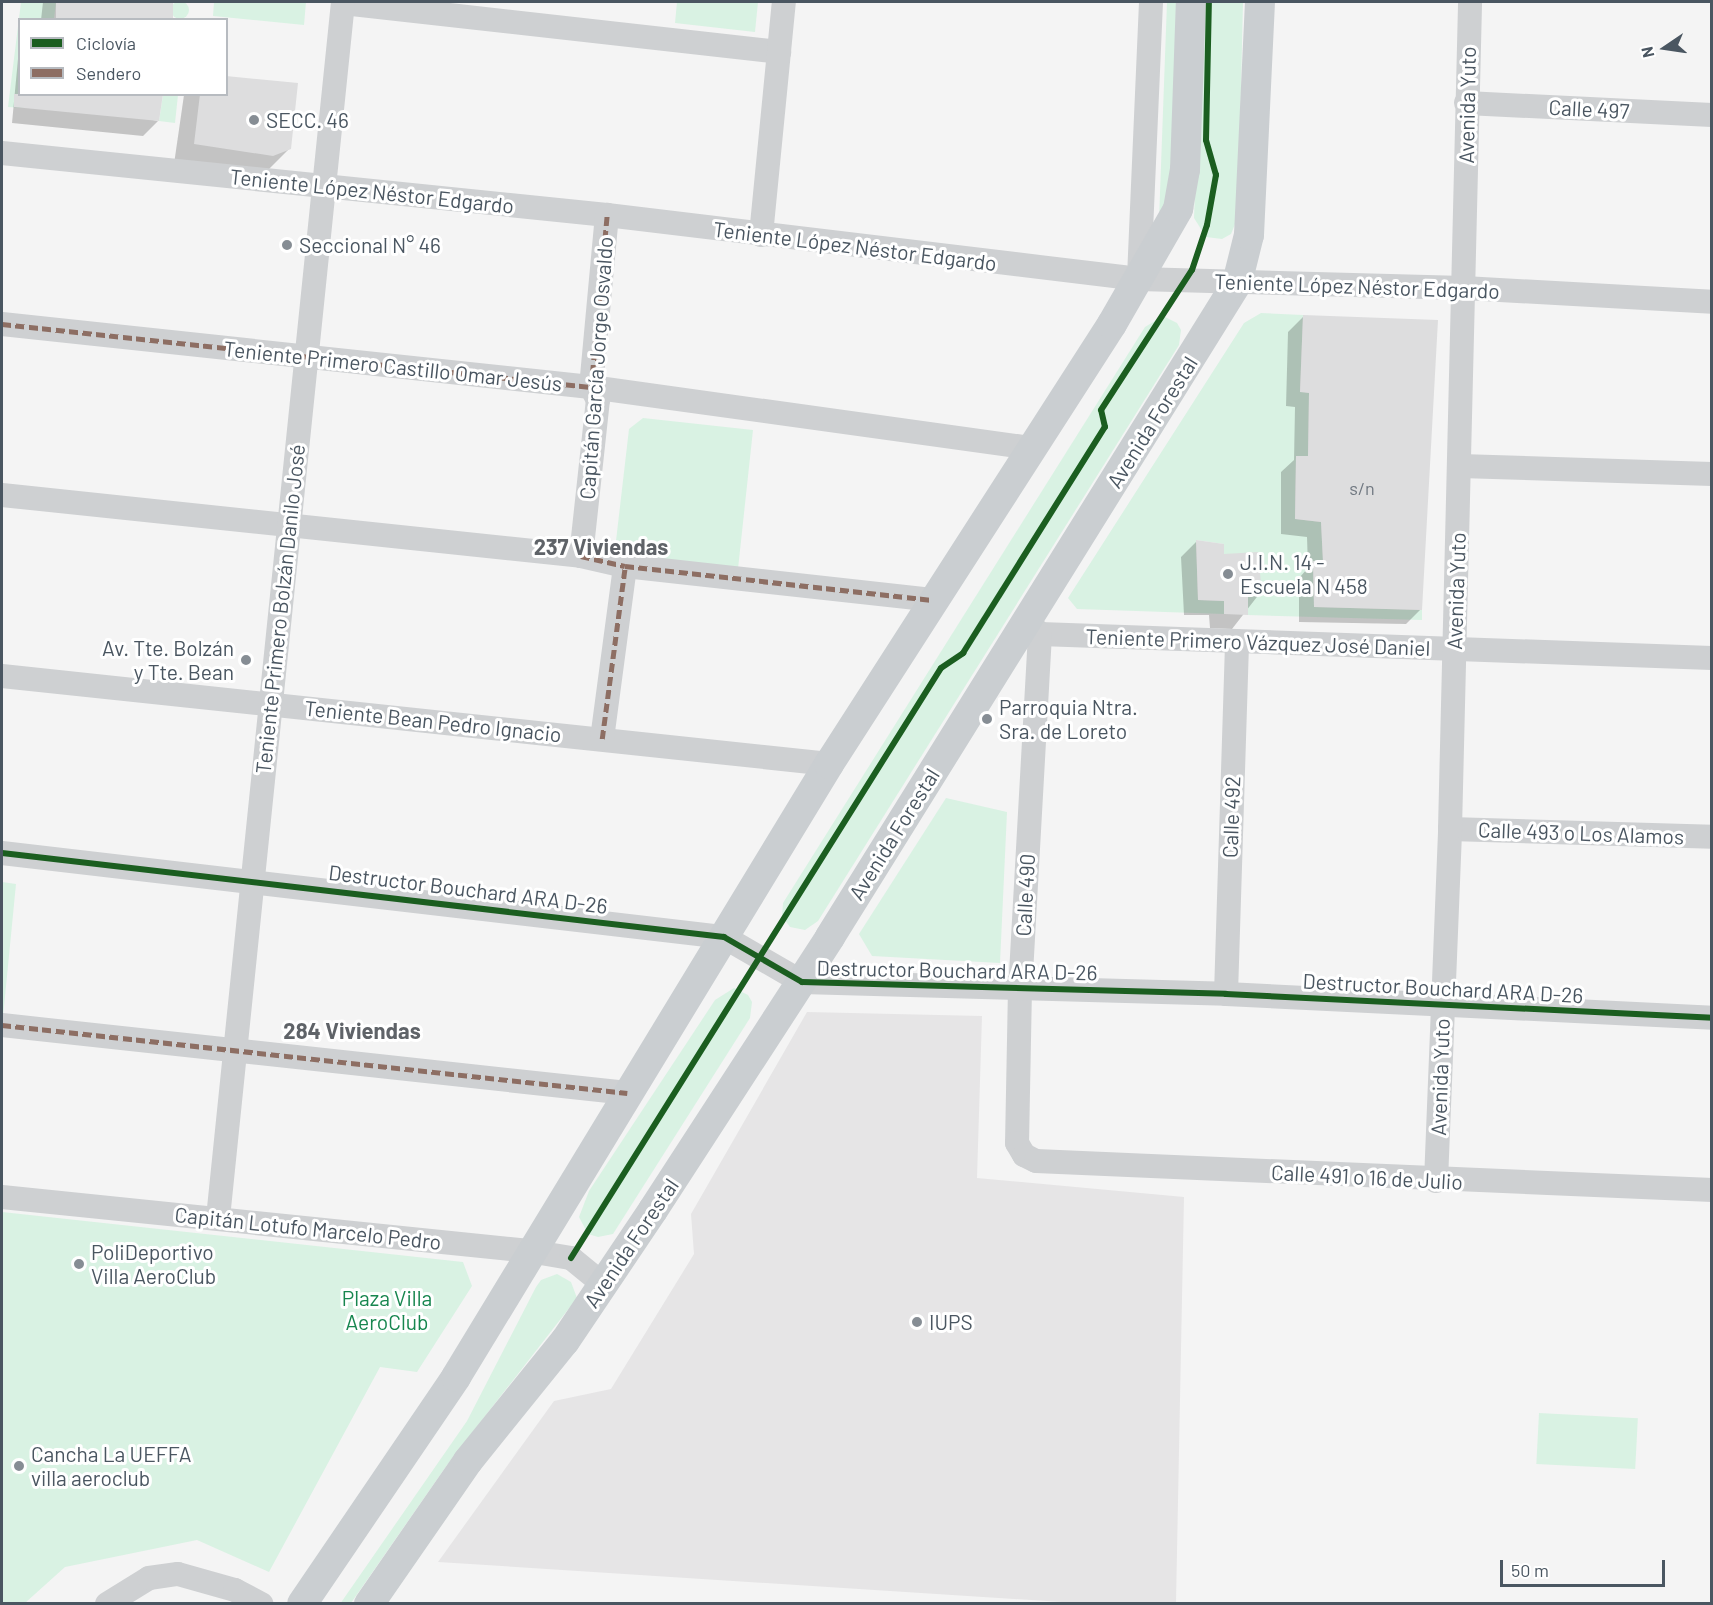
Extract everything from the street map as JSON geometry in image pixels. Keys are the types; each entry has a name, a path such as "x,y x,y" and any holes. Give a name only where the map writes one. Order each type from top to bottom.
{"main road":[{"path":"302,1604 456,1377 529,1251 829,764 932,600 1033,448 1139,279 1178,209 1185,170 1191,2"},
{"name":"Avenida Forestal","path":"369,1604 468,1461 604,1286 1033,627 1237,283 1249,235 1260,2"}],"street":[{"path":"343,2 779,52"},
{"name":"Teniente Primero Bolzán Danilo José","path":"218,1218 343,2"},
{"path":"761,234 784,2"},
{"path":"1139,279 1150,2"},
{"name":"Avenida Yuto","path":"1436,1181 1450,829 1470,2"},
{"name":"Calle 497","path":"1466,103 1712,115"},
{"name":"Teniente López Néstor Edgardo","path":"2,153 607,215 1139,279 1464,288 1712,302"},
{"name":"Capitán García Jorge Osvaldo","path":"581,556 598,400 591,387 607,215"},
{"name":"Teniente Primero Castillo Omar Jesús","path":"2,324 591,387 1033,448"},
{"path":"1460,466 1712,474"},
{"path":"2,495 581,556 625,566 932,600"},
{"path":"602,740 625,566"},
{"name":"Teniente Primero Vázquez José Daniel","path":"1033,627 1237,640 1455,650 1712,658"},
{"name":"Calle 490","path":"1024,1155 1017,1143 1020,987 1033,627"},
{"name":"Calle 492","path":"1226,993 1237,640"},
{"name":"Teniente Bean Pedro Ignacio","path":"2,676 829,764"},
{"name":"Calle 493 o Los Alamos","path":"1450,829 1712,837"},
{"name":"Destructor Bouchard ARA D-26","path":"2,853 253,880 724,937 802,982 1226,993 1712,1018"},
{"path":"2,1025 627,1093"},
{"name":"Calle 491 o 16 de Julio","path":"1024,1155 1036,1161 1436,1181 1712,1190"},
{"name":"Capitán Lotufo Marcelo Pedro","path":"2,1197 529,1251 571,1258 604,1286"},
{"path":"107,1604 149,1578 178,1574 235,1590 261,1604"}],"shaded area":[{"name":"IUPS","path":"807,1012 982,1016 977,1178 1184,1197 1176,1603 1077,1603 438,1562 554,1401 611,1389 694,1254 691,1214"}],"green space":[{"path":"180,1 188,7 188,13 183,18 174,16 171,10 174,4"},
{"path":"21,2 56,2 54,18 19,18"},
{"path":"214,2 306,2 304,25 213,16"},
{"path":"677,2 758,2 755,32 675,23"},
{"path":"1167,2 1176,2 1175,162 1164,220 1159,220"},
{"path":"1202,2 1243,2 1238,217 1231,234 1222,239 1206,237 1194,218"},
{"path":"18,26 18,96 28,96 26,108 8,107"},
{"path":"163,96 178,96 175,123 159,121"},
{"path":"1261,313 1303,315 1300,391 1309,393 1308,456 1296,456 1295,519 1321,522 1323,562 1313,562 1314,607 1422,610 1422,620 1248,615 1248,595 1261,594 1224,554 1224,544 1196,540 1198,600 1224,601 1224,614 1077,609 1068,598 1244,323"},
{"path":"1163,316 1177,323 1181,330 1179,345 818,921 805,930 790,927 782,916 783,903 1145,327"},
{"path":"643,418 753,430 738,569 614,558 629,429"},
{"path":"946,798 1007,812 1000,963 872,956 859,934"},
{"path":"2,882 16,884 3,1017 2,1017"},
{"path":"734,988 748,995 752,1002 750,1018 613,1234 598,1237 588,1234 579,1217 589,1191 715,1000"},
{"name":"PoliDeportivo Villa AeroClub","path":"2,1212 463,1262 472,1286 417,1372 380,1367 269,1572 197,1540 65,1567 25,1603 2,1603"},
{"path":"557,1274 571,1282 577,1298 447,1465 351,1603 340,1604 467,1421 536,1287 541,1280"},
{"path":"1539,1413 1638,1418 1635,1469 1536,1464"}],"building":[{"path":"56,2 173,2 173,18 56,18"},
{"path":"228,76 298,83 291,149 273,156 194,144 200,96 228,96"},
{"path":"14,94 18,96 163,96 159,121 14,107"},
{"path":"1303,315 1438,320 1422,610 1314,607 1313,561 1323,562 1321,522 1295,519 1296,456 1308,456 1309,393 1300,392"},
{"name":"J.I.N. 14 - Escuela N 458","path":"1196,540 1224,544 1224,554 1258,552 1262,594 1248,595 1248,615 1224,614 1224,601 1198,600"}],"marked path":[{"path":"2,324 591,387 607,215"},
{"path":"581,556 625,566 932,600"},
{"path":"602,739 625,566"},
{"path":"2,1025 627,1093"}],"cycle path":[{"path":"571,1258 941,668 963,653 1105,427 1101,410 1192,270 1207,225 1216,175 1206,140 1209,2"},
{"path":"2,853 724,937 802,982 1226,994 1712,1018"}],"place":[{"name":"SECC. 46","path":"254,120"},
{"name":"Seccional N° 46","path":"287,245"},
{"name":"J.I.N. 14 - Escuela N 458","path":"1228,574"},
{"name":"Av. Tte. Bolzán y Tte. Bean","path":"246,660"},
{"name":"Parroquia Ntra. Sra. de Loreto","path":"987,719"},
{"name":"PoliDeportivo Villa AeroClub","path":"79,1264"},
{"name":"IUPS","path":"917,1322"},
{"name":"Cancha La UEFFA villa aeroclub","path":"19,1466"}],"district":[{"name":"237 Viviendas","path":"601,547"},
{"name":"284 Viviendas","path":"352,1031"}],"park label":[{"name":"Plaza Villa AeroClub","path":"387,1310"}]}
